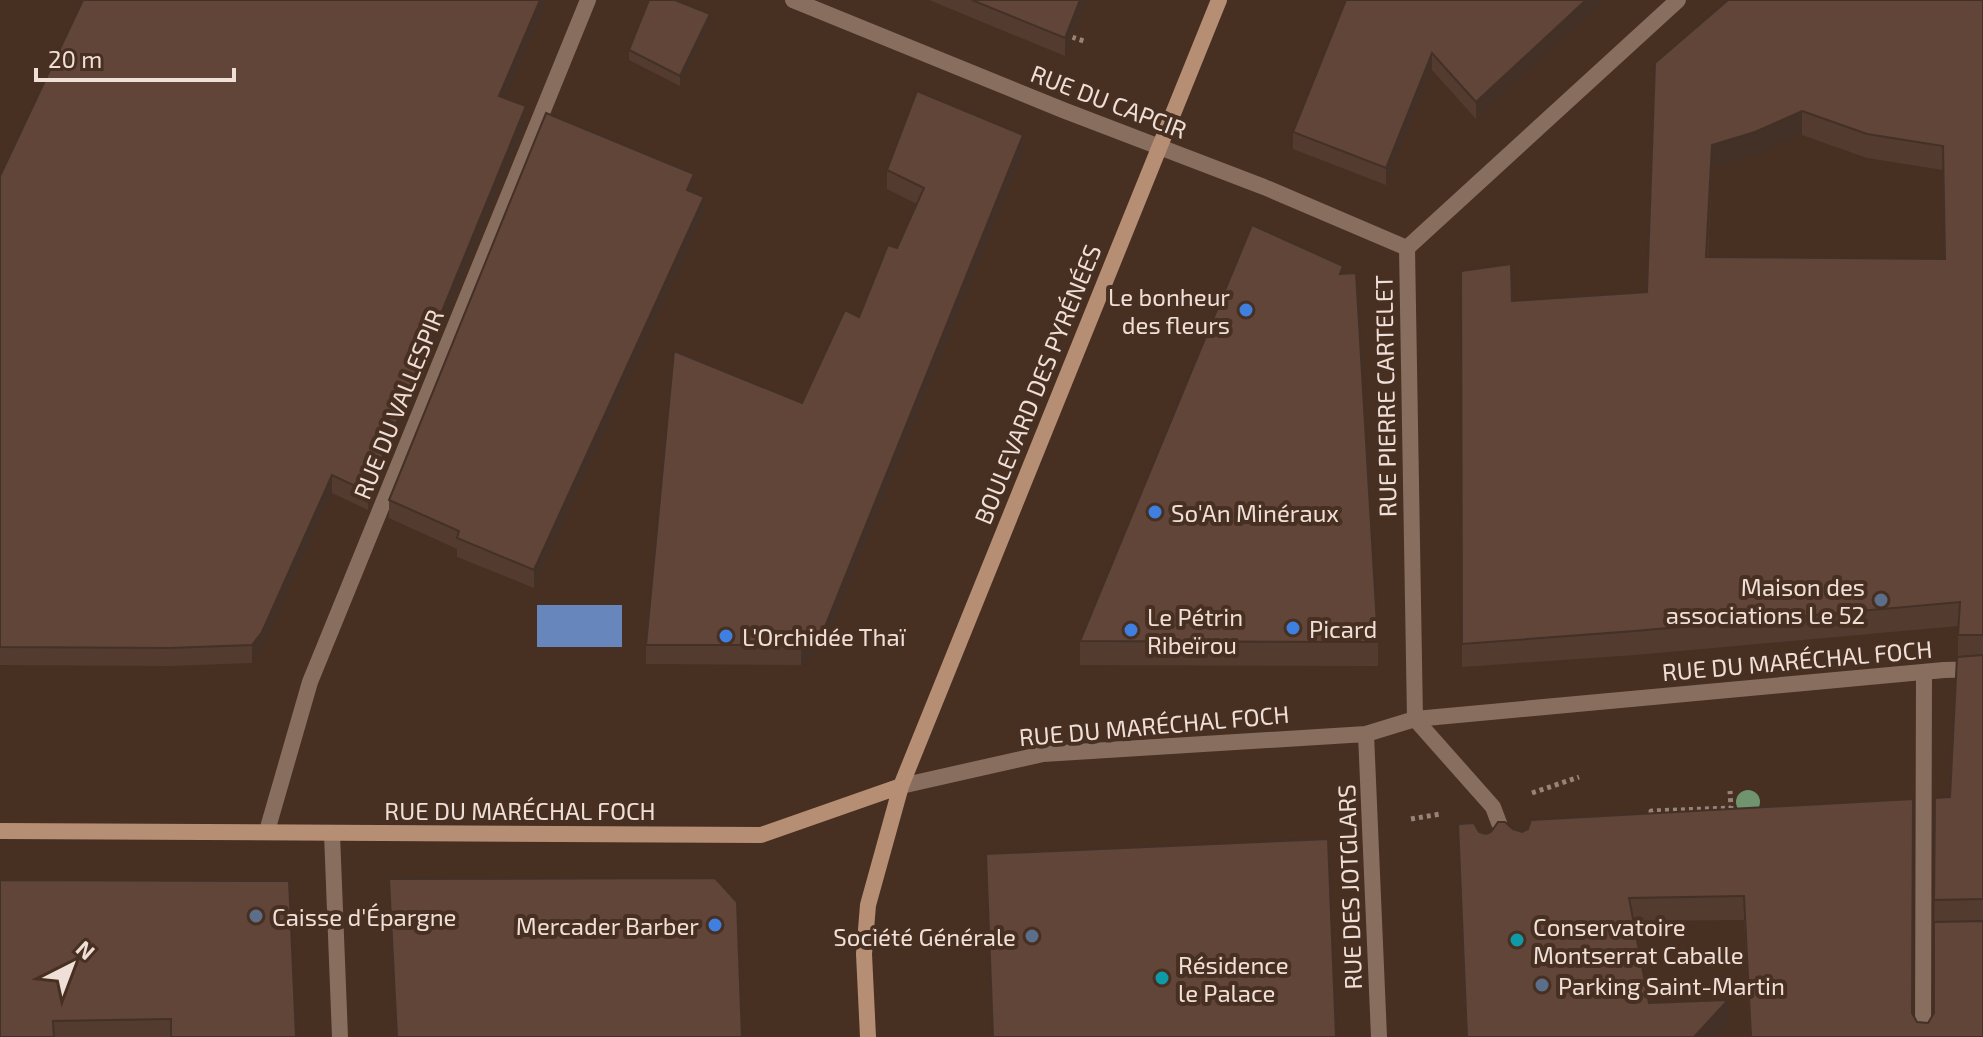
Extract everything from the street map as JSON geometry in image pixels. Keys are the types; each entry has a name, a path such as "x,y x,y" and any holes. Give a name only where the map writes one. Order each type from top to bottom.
{"main road":[{"name":"BOULEVARD DES PYRÉNÉES","path":"868,1037 864,954 868,905 901,786 1219,0"},
{"name":"RUE DU MARÉCHAL FOCH","path":"0,831 761,835 901,786"}],"street":[{"name":"RUE DU VALLESPIR","path":"267,831 310,682 588,0"},
{"name":"RUE DU CAPCIR","path":"793,0 1264,187 1407,248"},
{"name":"RUE PIERRE CARTELET","path":"1415,719 1407,248 1678,0"},
{"name":"RUE DU MARÉCHAL FOCH","path":"901,786 1043,754 1366,734 1415,719 1983,669"},
{"path":"1923,1037 1929,935 1924,673"},
{"path":"1415,719 1493,807 1500,830"},
{"name":"RUE DES JOTGLARS","path":"1366,734 1379,1037"},
{"path":"332,834 340,1037"}],"path":[{"path":"1072,37 1084,41"},
{"path":"1730,791 1732,820"},
{"path":"1651,828 1651,811 1731,808"}],"water":[{"path":"537,605 622,605 622,647 537,647"}],"building":[{"path":"83,0 540,0 499,96 526,106 368,492 332,475 262,632 252,645 0,647 0,176"},
{"path":"649,0 675,0 710,14 680,76 629,50"},
{"path":"972,0 1080,0 1065,38"},
{"path":"1346,0 1586,0 1476,102 1432,53 1386,168 1293,132"},
{"path":"1728,0 1983,0 1983,635 1958,635 1960,602 1462,644 1461,271 1511,264 1512,301 1647,292 1655,63","holes":["1802,111 1867,134 1943,146 1945,259 1706,257 1712,145 1755,132"]},
{"path":"917,91 1023,135 824,629 801,645 646,645 674,351 802,403 845,310 859,317 888,245 897,248 924,188 887,170"},
{"path":"546,113 694,174 687,190 704,197 534,570 457,538 459,531 389,500"},
{"path":"1252,225 1343,266 1340,274 1356,273 1378,642 1080,641"},
{"path":"1983,655 1983,899 1934,900 1935,798 1950,797 1957,657"},
{"path":"1913,799 1912,1013 1917,1022 1928,1023 1934,1013 1934,922 1983,921 1983,1037 1751,1037 1744,896 1629,898 1649,1003 1728,1000 1694,1037 1467,1037 1458,824 1474,823 1479,832 1486,834 1498,822 1505,822 1522,832 1528,829 1531,820"},
{"name":"Résidence le Palace","path":"1328,839 1336,1037 993,1037 986,854"},
{"path":"715,878 737,902 742,1037 397,1037 389,879"},
{"path":"0,880 289,881 296,1037 171,1037 171,1019 53,1021 54,1037 0,1037"}],"place":[{"name":"Le bonheur des fleurs","path":"1246,310"},
{"name":"So'An Minéraux","path":"1155,512"},
{"name":"Maison des associations Le 52","path":"1881,600"},
{"name":"Picard","path":"1293,628"},
{"name":"Le Pétrin Ribeïrou","path":"1131,630"},
{"name":"L'Orchidée Thaï","path":"726,636"},
{"name":"Caisse d'Épargne","path":"256,916"},
{"name":"Mercader Barber","path":"715,925"},
{"name":"Société Générale","path":"1032,936"},
{"name":"Conservatoire Montserrat Caballe","path":"1517,940"},
{"name":"Résidence le Palace","path":"1162,978"},
{"name":"Parking Saint-Martin","path":"1542,985"}]}
